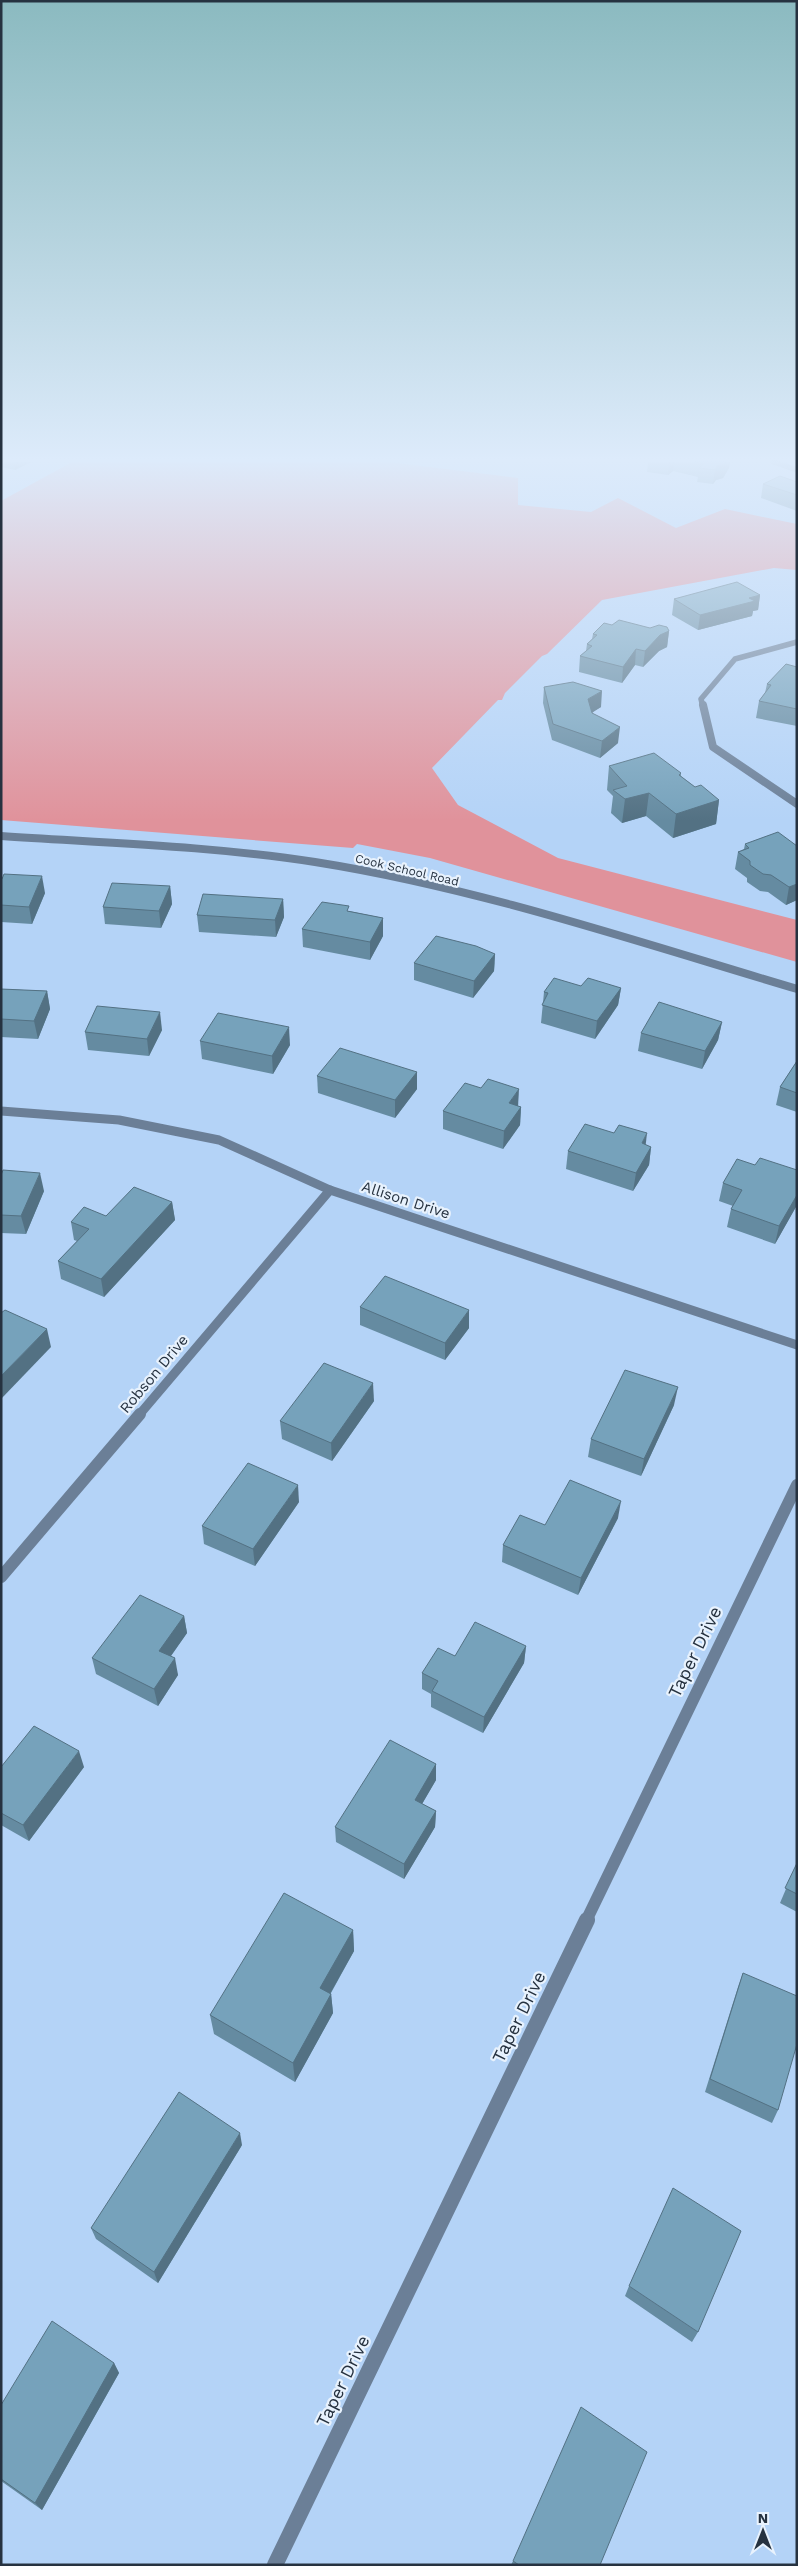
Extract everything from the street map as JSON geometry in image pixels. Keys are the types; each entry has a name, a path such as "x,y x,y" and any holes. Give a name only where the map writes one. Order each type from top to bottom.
{"street":[{"path":"797,642 735,659 701,699 713,747 797,804"},
{"name":"Cook School Road","path":"1,836 173,847 314,862 399,878 540,914 797,989"},
{"name":"Allison Drive","path":"1,1112 119,1120 219,1140 330,1190 797,1345"},
{"name":"Robson Drive","path":"1,1577 330,1190"},
{"name":"Taper Drive","path":"275,2565 797,1485"}],"shaded area":[{"path":"1,582 700,582 602,600 547,654 542,656 505,693 502,700 498,700 432,768 458,805 558,858 797,920 797,962 430,858 357,844 353,848 1,820"}],"building":[{"path":"737,582 760,595 749,598 755,601 700,615 674,599"},
{"path":"619,620 650,628 659,625 667,627 669,631 660,635 645,651 636,649 623,667 580,656 592,646 587,644 597,635 593,634 604,623 612,625"},
{"path":"786,664 797,667 797,709 759,701 771,685 767,684"},
{"path":"573,682 602,691 588,699 592,713 620,727 602,741 553,724 544,687"},
{"path":"654,753 681,773 679,775 695,787 701,785 719,800 676,814 649,793 625,799 613,790 627,786 609,766"},
{"path":"778,832 797,846 797,884 789,887 771,875 763,874 750,865 750,861 738,852 749,848 745,844"},
{"path":"4,874 42,876 29,907 1,905 1,879"},
{"path":"112,883 170,886 159,911 103,907"},
{"path":"203,894 283,899 275,920 197,915"},
{"path":"322,902 349,906 347,911 383,918 370,942 302,929"},
{"path":"436,936 476,946 495,954 474,981 414,963"},
{"path":"554,978 581,986 588,978 621,988 597,1021 542,1005 548,993 544,992"},
{"path":"1,989 47,991 34,1021 1,1019"},
{"path":"659,1002 722,1022 705,1051 641,1033"},
{"path":"97,1006 160,1012 147,1039 85,1032"},
{"path":"218,1013 289,1027 272,1056 200,1041"},
{"path":"340,1048 417,1072 395,1100 317,1076"},
{"path":"797,1061 797,1093 780,1087"},
{"path":"488,1079 519,1089 509,1103 521,1107 504,1131 443,1111 465,1083 481,1088"},
{"path":"585,1124 614,1133 619,1125 647,1133 642,1143 651,1147 636,1173 568,1151"},
{"path":"760,1158 797,1170 797,1195 779,1226 731,1209 742,1190 723,1183 737,1159 755,1165"},
{"path":"3,1170 40,1173 21,1216 1,1215 1,1175"},
{"path":"134,1187 172,1202 101,1279 58,1261 89,1229 71,1222 84,1207 106,1216"},
{"path":"385,1276 469,1310 445,1343 360,1307"},
{"path":"5,1310 47,1329 1,1376 1,1313"},
{"path":"324,1363 373,1383 331,1443 280,1421"},
{"path":"625,1370 678,1387 644,1459 591,1439"},
{"path":"248,1463 298,1485 253,1549 202,1526"},
{"path":"570,1480 621,1501 581,1578 503,1545 520,1515 545,1525"},
{"path":"140,1595 184,1616 159,1651 175,1658 154,1689 92,1658"},
{"path":"475,1622 526,1646 484,1717 432,1691 438,1681 422,1673 438,1648 455,1656"},
{"path":"34,1726 79,1751 23,1825 1,1813 1,1767"},
{"path":"390,1740 436,1764 415,1800 436,1811 404,1864 335,1827"},
{"path":"797,1863 797,1894 785,1888"},
{"path":"284,1893 353,1930 320,1988 331,1994 293,2063 210,2015"},
{"path":"743,1973 797,1996 797,2044 778,2110 710,2079"},
{"path":"179,2092 240,2133 154,2272 91,2228"},
{"path":"673,2188 741,2231 698,2332 629,2286"},
{"path":"52,2321 114,2363 35,2503 1,2479 1,2405"},
{"path":"581,2407 647,2452 600,2565 519,2565 513,2561"}]}
